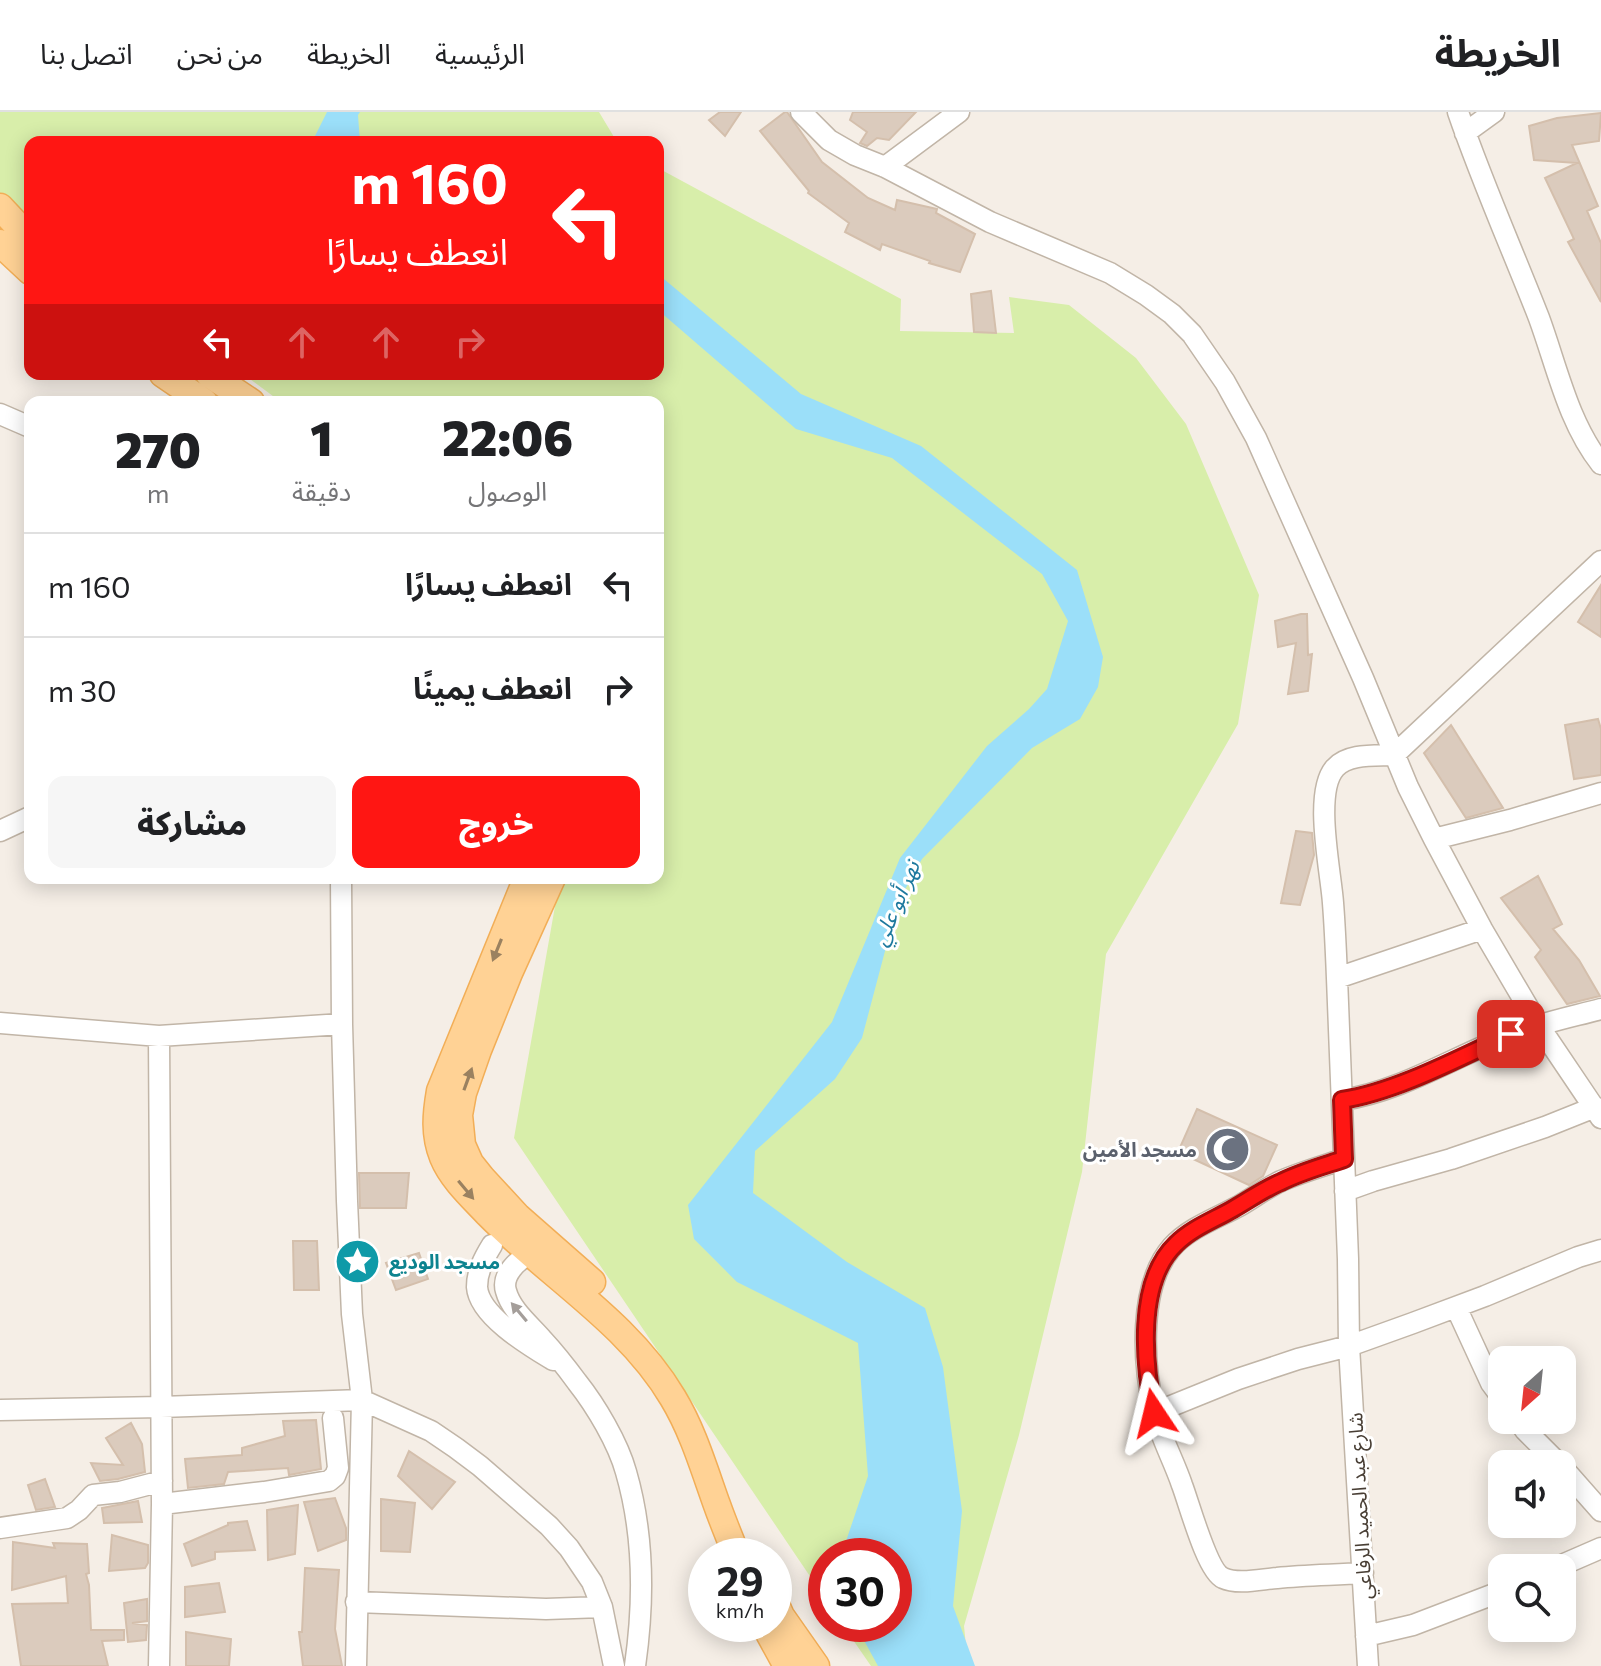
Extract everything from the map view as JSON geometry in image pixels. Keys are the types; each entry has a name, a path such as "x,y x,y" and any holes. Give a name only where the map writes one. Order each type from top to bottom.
{"main road":[{"path":"0,207 24,233"},
{"path":"0,243 24,265"},
{"path":"183,380 233,396"},
{"path":"525,884 440,1091 436,1112 437,1137 444,1159 464,1189 504,1230 607,1318 673,1397 694,1440 730,1538"},
{"path":"549,884 509,973 463,1093 459,1115 462,1145 470,1163 515,1221 623,1309 660,1351 696,1405 747,1538"},
{"path":"792,1632 816,1666"},
{"path":"774,1642 787,1666"}],"street":[{"path":"801,112 829,140 855,155 885,167 990,222 1110,273 1172,314 1192,334 1225,382 1256,438 1408,787 1434,839 1539,1026 1598,1113 1345,1191"},
{"path":"885,167 959,112"},
{"path":"1458,112 1542,326 1567,401 1582,434 1601,464"},
{"path":"1465,133 1494,112"},
{"path":"0,414 24,424"},
{"path":"1394,755 1601,561"},
{"name":"شارع عبد الحميد الرفاعي","path":"1368,1666 1349,1346 1333,900 1324,822 1326,786 1336,767 1365,756 1394,755"},
{"path":"1434,839 1601,793"},
{"path":"0,831 24,820"},
{"path":"341,884 342,1024 351,1285 362,1400 356,1666"},
{"path":"1337,978 1482,929"},
{"path":"1342,1100 1390,1087 1511,1034 1601,1009"},
{"path":"0,1023 159,1036 342,1024"},
{"path":"159,1036 162,1481 159,1666"},
{"path":"1344,1159 1280,1182 1183,1237 1173,1246 1163,1260 1152,1287 1145,1358 1154,1413 1204,1549 1218,1575 1244,1580 1363,1573"},
{"path":"492,1245 480,1266 477,1285 483,1304 515,1335 566,1369"},
{"path":"1154,1413 1268,1369 1349,1346 1456,1307 1535,1273 1601,1250"},
{"path":"530,1253 517,1262 508,1275 505,1285 510,1302 579,1384 607,1430 626,1471 639,1543 641,1597 635,1666"},
{"path":"1456,1307 1488,1376"},
{"path":"0,1410 362,1400 431,1431 490,1475 549,1526 569,1548 592,1582 602,1607 614,1666"},
{"path":"162,1504 329,1481 338,1468 333,1418"},
{"path":"1529,1434 1544,1450"},
{"path":"0,1528 67,1518 93,1495 120,1492 162,1481"},
{"path":"1576,1484 1601,1511"},
{"path":"1576,1559 1601,1548"},
{"path":"1366,1636 1413,1625 1488,1596"},
{"path":"356,1602 546,1609 602,1607"}],"green space":[{"path":"0,112 599,112 613,136 24,136 24,231 0,216"},
{"path":"664,171 901,299 900,331 1014,333 1009,297 1069,305 1136,358 1186,424 1259,595 1238,724 1106,954 1082,1172 1019,1435 964,1626 968,1666 871,1666 854,1642 912,1642 912,1538 808,1538 808,1573 792,1550 792,1538 784,1538 514,1138 559,884 664,884 664,396 273,396 251,380 664,380"}],"water":[{"path":"327,112 360,112 360,136 315,136"},
{"name":"نهر أبو علي","path":"664,279 801,394 921,446 1077,570 1103,657 1098,687 1080,719 1032,748 922,859 898,902 862,1038 835,1079 755,1151 753,1193 847,1262 925,1308 943,1367 962,1511 953,1606 975,1666 878,1666 865,1642 912,1642 912,1538 847,1538 868,1476 858,1343 737,1282 694,1239 688,1205 832,1022 900,858 987,746 1047,689 1068,621 1042,574 892,458 796,429 664,315"}],"building":[{"path":"720,112 741,112 725,136 709,120"},
{"path":"785,112 822,162 868,198 895,210 897,200 937,209 936,213 975,234 960,272 882,244 880,250 845,232 849,223 808,193 760,131"},
{"path":"853,112 916,112 889,140 877,138 867,146 860,143 867,132 850,120"},
{"path":"1601,113 1599,141 1572,145 1598,206 1587,211 1601,243 1601,302 1568,242 1574,239 1545,178 1577,163 1534,160 1529,126 1557,118"},
{"path":"991,291 996,333 974,332 971,294"},
{"path":"1601,585 1601,637 1578,622"},
{"path":"1307,614 1308,655 1312,654 1308,691 1288,694 1296,643 1278,647 1275,621"},
{"path":"1598,719 1601,729 1601,775 1574,779 1565,725"},
{"path":"1451,725 1503,808 1466,818 1424,753"},
{"path":"1296,831 1312,833 1314,855 1300,905 1281,903"},
{"path":"1538,876 1562,924 1553,929 1579,960 1600,996 1567,1004 1535,957 1541,950 1501,898"},
{"name":"مسجد الأمين","path":"1197,1109 1277,1145 1263,1176 1249,1185 1178,1152"},
{"path":"359,1173 409,1173 406,1208 360,1208"},
{"path":"293,1241 317,1241 319,1290 294,1290"},
{"path":"419,1253 428,1279 396,1290 386,1263"},
{"path":"316,1420 321,1469 289,1475 288,1468 228,1472 224,1484 188,1488 185,1459 242,1455 242,1448 285,1436 283,1421"},
{"path":"131,1423 142,1444 145,1472 100,1481 91,1463 123,1465 106,1438"},
{"path":"409,1451 455,1482 432,1509 398,1476"},
{"path":"45,1479 55,1507 36,1510 28,1485"},
{"path":"335,1498 346,1528 346,1540 318,1551 304,1502"},
{"path":"381,1499 415,1503 410,1552 381,1551"},
{"path":"138,1501 142,1522 104,1523 102,1508"},
{"path":"298,1505 295,1554 268,1560 267,1510"},
{"path":"247,1521 255,1550 215,1552 215,1559 192,1566 184,1544 228,1523"},
{"path":"112,1535 148,1545 145,1568 109,1571"},
{"path":"13,1542 55,1548 53,1543 87,1544 91,1630 124,1630 124,1640 102,1641 108,1666 21,1666 12,1604 68,1603 66,1576 12,1590"},
{"path":"305,1568 339,1570 335,1629 342,1666 303,1666 299,1632 302,1632"},
{"path":"219,1583 225,1612 185,1617 185,1587"},
{"path":"147,1599 147,1621 132,1623 147,1625 146,1640 128,1642 124,1603"},
{"path":"186,1632 231,1639 229,1666 186,1666"}],"place":[{"name":"مسجد الأمين","path":"1228,1149"},
{"name":"مسجد الوديع","path":"358,1261"}],"route":[{"path":"1154,1413 1145,1358 1149,1301 1163,1260 1173,1246 1197,1228 1280,1182 1344,1159 1342,1100 1432,1070 1511,1034"}]}
